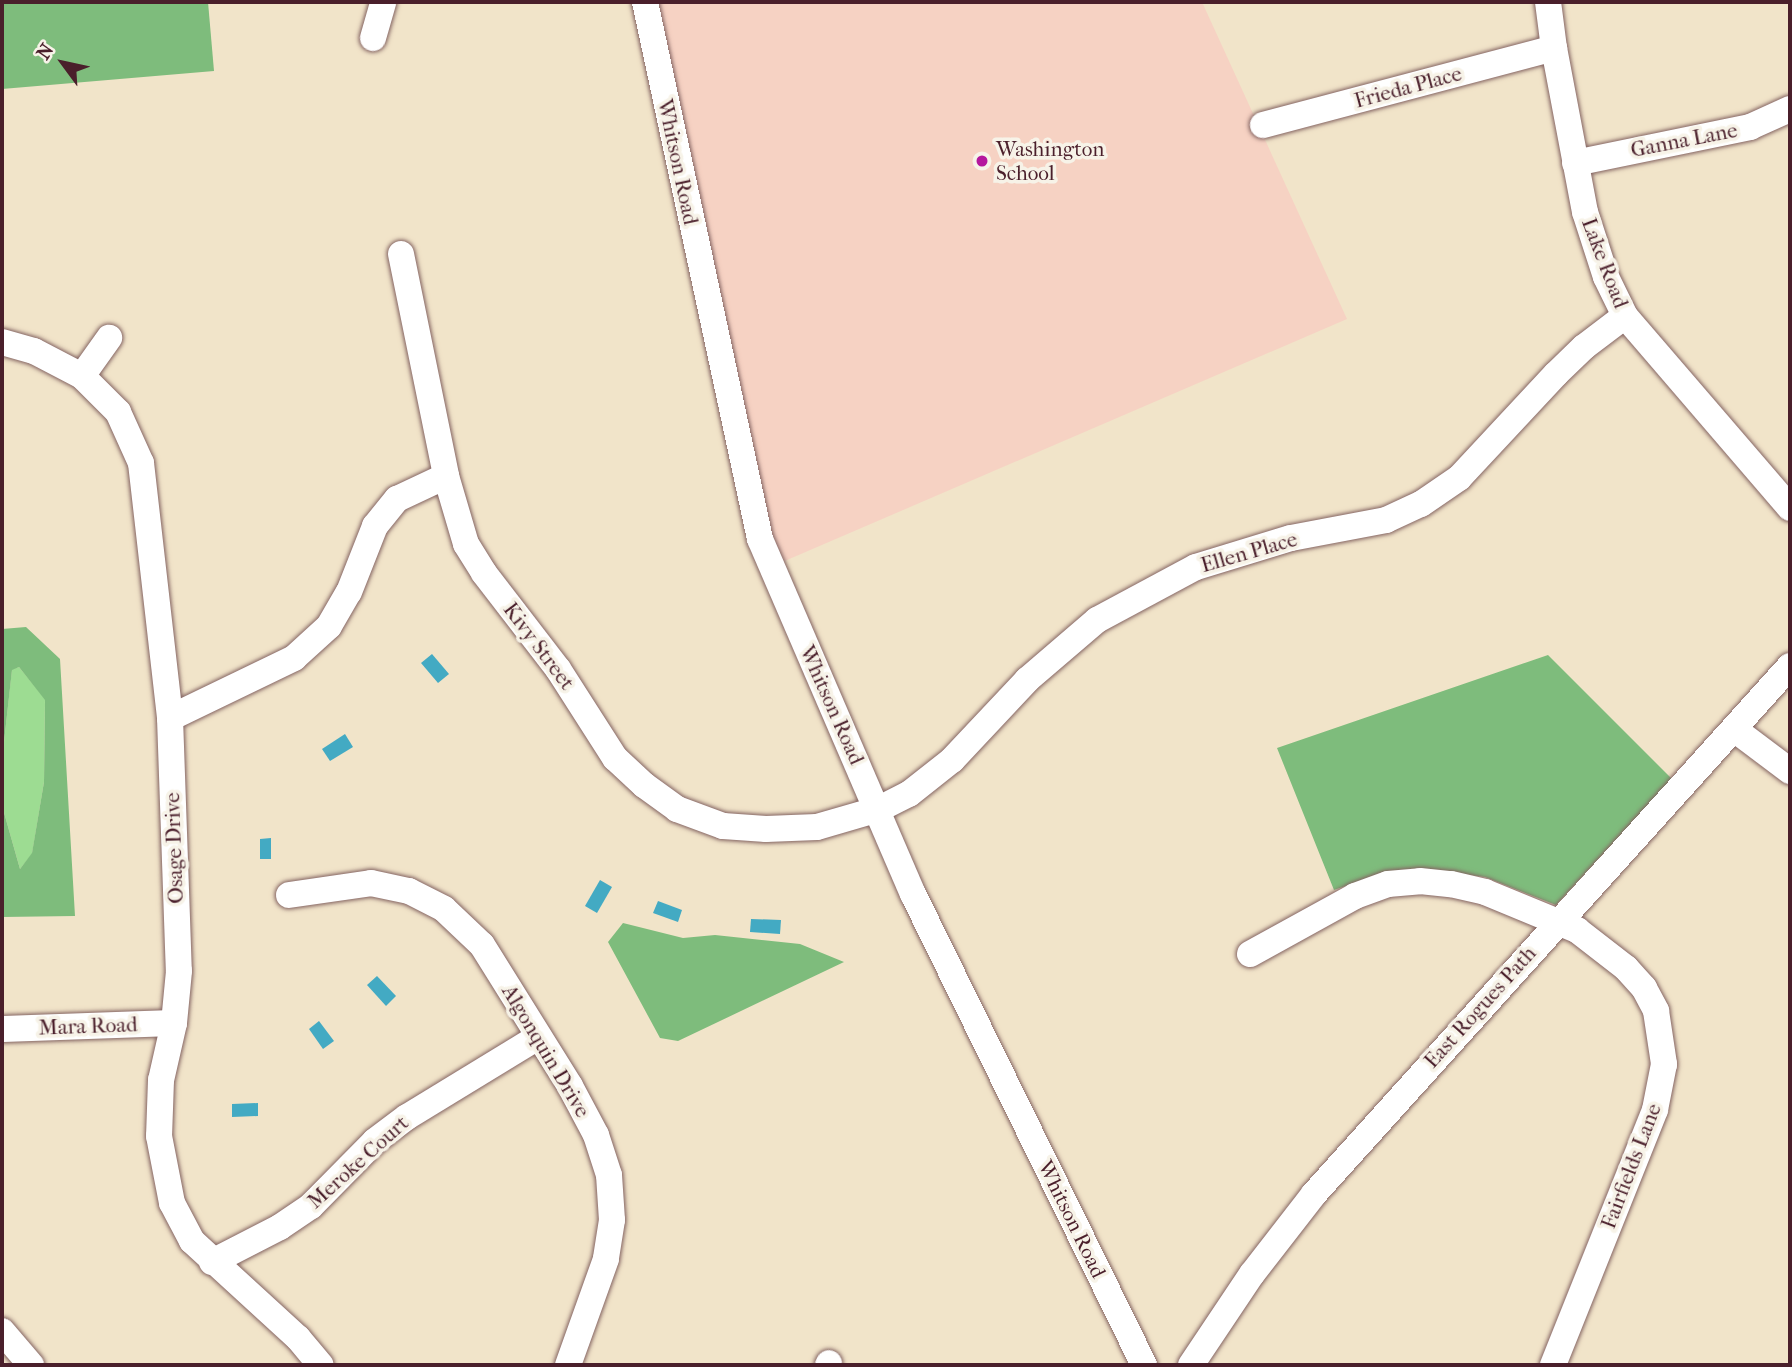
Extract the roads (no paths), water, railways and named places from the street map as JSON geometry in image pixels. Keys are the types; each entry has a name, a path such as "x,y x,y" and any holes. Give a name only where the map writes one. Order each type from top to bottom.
{"street":[{"path":"373,38 383,2"},
{"name":"Whitson Road","path":"645,2 760,539 879,809 913,894 1144,1365"},
{"name":"Lake Road","path":"1548,2 1553,48 1575,163 1595,247 1625,316 1790,508"},
{"name":"Frieda Place","path":"1263,125 1553,48"},
{"name":"Ganna Lane","path":"1575,163 1750,127 1790,109"},
{"name":"Kivy Street","path":"401,254 446,476 467,544 484,573 558,669 615,758 644,785 677,809 723,826 766,829 817,827 879,809"},
{"name":"Ellen Place","path":"879,809 909,794 952,760 1060,649 1097,620 1137,596 1196,566 1291,538 1386,520 1422,504 1459,478 1556,374 1584,347 1625,316"},
{"path":"82,376 109,338"},
{"name":"Osage Drive","path":"2,342 34,351 82,376 118,412 141,463 170,718 179,971 174,1023 161,1080 159,1136 172,1202 192,1241 298,1338 321,1365"},
{"path":"170,718 294,658 329,626 349,592 375,526 397,499 446,476"},
{"name":"East Rogues Path","path":"1191,1365 1252,1274 1314,1194 1790,666"},
{"path":"1734,729 1790,771"},
{"name":"Fairfields Lane","path":"1250,954 1355,896 1388,884 1420,881 1451,884 1485,892 1557,922 1596,944 1626,968 1644,988 1656,1011 1664,1064 1655,1110 1553,1365"},
{"name":"Algonquin Drive","path":"289,895 371,883 409,891 444,909 482,946 538,1037 596,1135 609,1175 612,1220 606,1259 568,1365"},
{"name":"Mara Road","path":"2,1029 174,1023"},
{"name":"Meroke Court","path":"212,1262 280,1227 311,1206 375,1141 407,1117 538,1037"},
{"path":"2,1331 30,1365"}],"water":[{"path":"432,654 449,674 438,683 421,663"},
{"path":"345,734 353,747 330,761 322,749"},
{"path":"271,838 271,859 260,859 260,839"},
{"path":"600,880 612,887 597,913 585,906"},
{"path":"658,901 682,910 678,922 653,913"},
{"path":"751,919 781,920 780,934 750,932"},
{"path":"377,976 396,996 386,1006 367,985"},
{"path":"319,1021 334,1041 323,1049 309,1029"},
{"path":"258,1103 258,1116 232,1117 232,1104"}],"place":[{"name":"Washington School","path":"982,161"}]}
